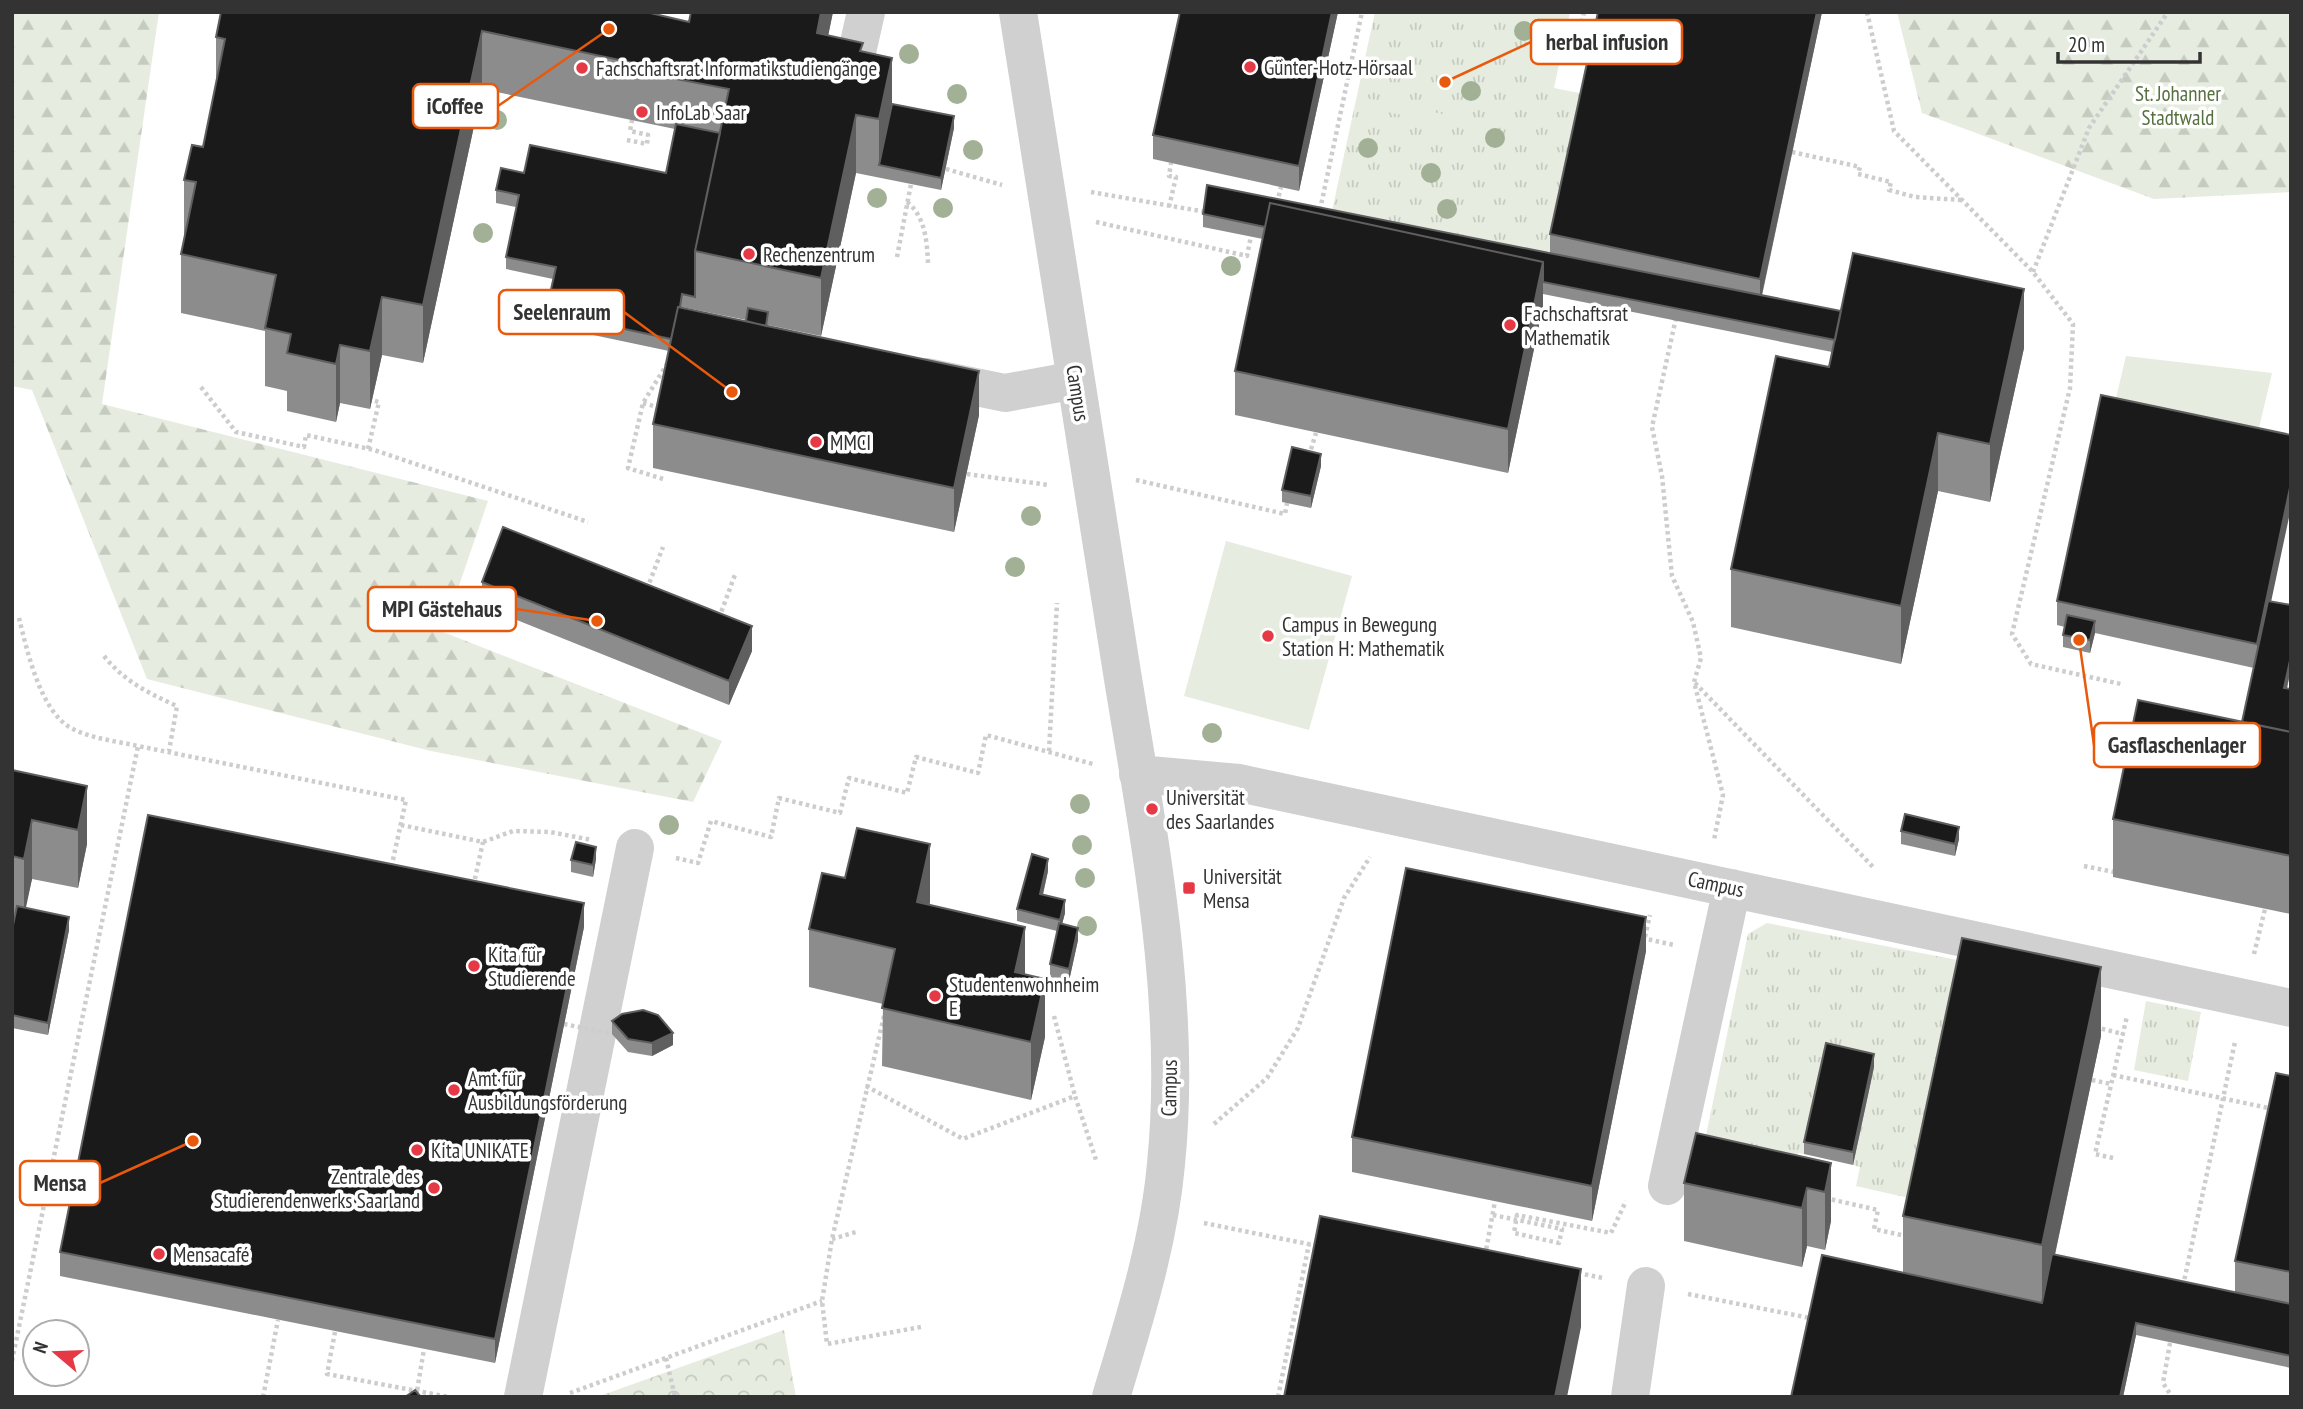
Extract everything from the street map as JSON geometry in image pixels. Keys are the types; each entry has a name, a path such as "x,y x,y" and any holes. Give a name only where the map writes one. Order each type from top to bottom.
{"street":[{"path":"847,97 866,12"},
{"name":"Campus","path":"1018,12 1139,774 1164,969 1170,1093 1166,1166 1140,1302 1111,1397"},
{"path":"897,370 1004,393 1076,380"},
{"name":"Campus","path":"1139,774 1220,780 2291,1008"},
{"path":"523,1397 635,848"},
{"path":"1670,1175 1732,888"},
{"path":"1630,1397 1646,1286"}],"path":[{"path":"1317,222 1362,12"},
{"path":"1584,12 1574,58 1591,62"},
{"path":"1867,12 1894,131 2033,272 2073,324 2070,388 2012,634 2031,664 2121,684"},
{"path":"2033,272 2089,128 2168,12"},
{"path":"627,140 647,144 648,135 630,131 632,120"},
{"path":"1792,152 1860,167 1858,174 1891,182 1889,190 1915,197 1963,200"},
{"path":"1169,207 1176,177 1168,176 1171,163"},
{"path":"946,169 990,181"},
{"path":"897,257 911,184"},
{"path":"1276,212 1281,187"},
{"path":"1087,191 1169,207 1217,212"},
{"path":"907,202 916,209 923,230 928,263"},
{"path":"1093,221 1247,256 1254,220"},
{"path":"1678,307 1652,427 1662,476 1672,576 1693,622 1700,659 1694,682 1723,795"},
{"path":"663,479 628,468 643,403 672,355"},
{"path":"201,387 236,432 304,447 306,435 368,449 588,522"},
{"path":"368,449 379,402 372,400"},
{"path":"643,403 665,410"},
{"path":"1307,463 1316,433"},
{"path":"967,474 1058,486"},
{"path":"1134,480 1285,514 1287,503"},
{"path":"645,594 663,547"},
{"path":"717,622 736,572"},
{"path":"1049,751 1056,603"},
{"path":"19,618 38,687 68,726 90,736 406,800 390,875"},
{"path":"104,656 118,673 145,692 177,705 169,751"},
{"path":"1694,682 1875,869"},
{"path":"683,859 698,863 711,821 771,837 779,798 840,813 849,778 907,793 916,757 978,773 986,735 1085,762"},
{"path":"12,1361 138,746"},
{"path":"1214,1124 1267,1078 1298,1028 1344,898 1379,843 1387,814"},
{"path":"401,825 483,842 513,831 550,832 635,848"},
{"path":"461,881 474,883 483,842"},
{"path":"2084,866 2114,872"},
{"path":"1632,936 1717,955"},
{"path":"2113,1158 2095,1154 2136,974"},
{"path":"2181,1294 2244,998"},
{"path":"886,1005 832,1239 822,1301 827,1344 921,1327"},
{"path":"1054,1016 1075,1096 1096,1160"},
{"path":"564,1024 629,1037"},
{"path":"2083,1025 2123,1034"},
{"path":"2113,1075 2277,1110"},
{"path":"2092,1080 2111,1084"},
{"path":"866,1086 963,1139 1075,1096"},
{"path":"1493,1215 1515,1220 1526,1222 1562,1229 1559,1242 1514,1233 1516,1224 1517,1215 1611,1233 1641,1170 1670,1175"},
{"path":"1814,1196 1878,1210 1874,1229 1914,1238"},
{"path":"1485,1256 1495,1201"},
{"path":"1204,1223 1322,1246"},
{"path":"832,1239 856,1232"},
{"path":"1278,1397 1309,1244"},
{"path":"1474,1254 1498,1258"},
{"path":"1566,1271 1810,1318"},
{"path":"558,1397 822,1301"},
{"path":"263,1397 278,1320"},
{"path":"335,1332 327,1374 416,1394 449,1397"},
{"path":"2171,1343 2163,1382 2172,1397"},
{"path":"416,1394 424,1349"},
{"path":"666,1358 671,1390 675,1397"},
{"path":"668,1397 671,1390"}],"green space":[{"path":"12,12 159,12 102,404 488,501 443,632 722,741 693,802 431,751 147,679 32,390 12,386"},
{"path":"1375,12 1570,12 1554,88 1584,94 1550,258 1332,211"},
{"name":"St. Johanner Stadtwald","path":"1897,12 2291,12 2291,192 2154,199 1922,113"},
{"path":"1361,97 1485,123 1482,132 1359,106"},
{"path":"2126,356 2272,373 2259,428 2116,398"},
{"name":"Campus in Bewegung Station H: Mathematik","path":"1226,541 1352,576 1309,730 1184,696"},
{"path":"1767,923 2019,972 1922,1201 1856,1186 1860,1167 1853,1165 1874,1066 1804,1154 1798,1153 1794,1173 1704,1145 1748,934"},
{"path":"2146,1001 2201,1012 2188,1081 2134,1070"},
{"path":"784,1330 796,1397 597,1397"}],"building":[{"path":"221,12 646,12 689,22 691,12 821,12 817,33 863,43 860,51 892,58 879,119 856,115 821,278 695,251 729,89 676,79 677,72 482,31 423,305 382,297 370,351 340,345 336,364 287,353 291,334 265,328 276,275 181,254 196,182 184,180 192,145 203,147 225,39 216,37"},
{"name":"Günter-Hotz-Hörsaal","path":"1180,12 1332,12 1299,166 1153,135"},
{"path":"1598,12 1817,12 1760,279 1550,234"},
{"path":"892,104 954,116 941,178 879,165"},
{"path":"676,124 720,133 695,251 695,297 682,294 671,339 546,312 556,267 506,257 519,195 496,190 501,168 524,173 530,145 666,173"},
{"path":"1207,185 1841,311 1835,340 1543,282 1543,262 1270,203 1265,227 1203,214"},
{"path":"1270,203 1543,262 1508,429 1235,371"},
{"path":"1853,253 2024,289 1990,444 1938,433 1901,606 1731,569 1776,356 1829,367"},
{"name":"MMCI","path":"678,307 979,371 954,488 653,424"},
{"path":"748,308 768,312 766,326 746,321"},
{"path":"2101,395 2291,435 2291,483 2257,644 2057,601"},
{"path":"1292,447 1321,454 1311,496 1282,490"},
{"path":"503,527 752,626 729,681 482,582"},
{"path":"2268,601 2291,605 2291,656 2284,688 2291,689 2291,732 2242,722"},
{"path":"2067,615 2095,621 2090,640 2063,635"},
{"path":"2138,700 2291,732 2291,856 2113,819"},
{"path":"12,770 87,786 78,830 32,820 24,859 12,856"},
{"path":"1905,814 1959,827 1955,844 1901,831"},
{"path":"148,815 584,903 495,1339 60,1252"},
{"path":"857,828 930,844 917,902 1025,927 1015,972 1045,979 1031,1042 882,1008 895,949 809,929 822,873 845,878"},
{"path":"576,842 596,847 593,865 571,860"},
{"path":"1032,854 1048,859 1040,894 1065,900 1060,920 1017,909"},
{"path":"1406,868 1646,917 1592,1186 1352,1137"},
{"path":"17,906 69,917 48,1023 12,1015 12,930"},
{"path":"1059,923 1078,928 1069,969 1050,964"},
{"path":"1962,938 2101,967 2042,1245 1903,1216"},
{"path":"643,1010 658,1015 673,1033 652,1043 628,1039 612,1021 622,1014"},
{"path":"1826,1043 1874,1054 1853,1152 1804,1142"},
{"path":"2276,1073 2291,1076 2291,1272 2235,1261"},
{"path":"1696,1133 1831,1163 1825,1192 1807,1188 1802,1208 1684,1183"},
{"path":"1320,1216 1581,1269 1555,1397 1284,1397"},
{"path":"2052,1254 2291,1304 2291,1356 2136,1323 2120,1397 1791,1397 1822,1255 2042,1303"},
{"path":"415,1390 421,1397 405,1397"}],"place":[{"name":"iCoffee","path":"609,29"},
{"name":"Günter-Hotz-Hörsaal","path":"1250,67"},
{"name":"Fachschaftsrat Informatikstudiengänge","path":"582,68"},
{"name":"herbal infusion","path":"1445,82"},
{"name":"InfoLab Saar","path":"642,112"},
{"name":"Rechenzentrum","path":"749,254"},
{"name":"Fachschaftsrat Mathematik","path":"1510,325"},
{"name":"Seelenraum","path":"732,392"},
{"name":"MMCI","path":"816,442"},
{"name":"MPI Gästehaus","path":"597,621"},
{"name":"Campus in Bewegung Station H: Mathematik","path":"1268,636"},
{"name":"Gasflaschenlager","path":"2079,640"},
{"name":"Universität des Saarlandes","path":"1152,809"},
{"name":"Universität Mensa","path":"1189,888"},
{"name":"Kita für Studierende","path":"474,966"},
{"name":"Studentenwohnheim E","path":"935,996"},
{"name":"Amt für Ausbildungsförderung","path":"454,1090"},
{"name":"Mensa","path":"193,1141"},
{"name":"Kita UNIKATE","path":"417,1150"},
{"name":"Zentrale des Studierendenwerks Saarland","path":"434,1188"},
{"name":"Mensacafé","path":"159,1254"}]}
